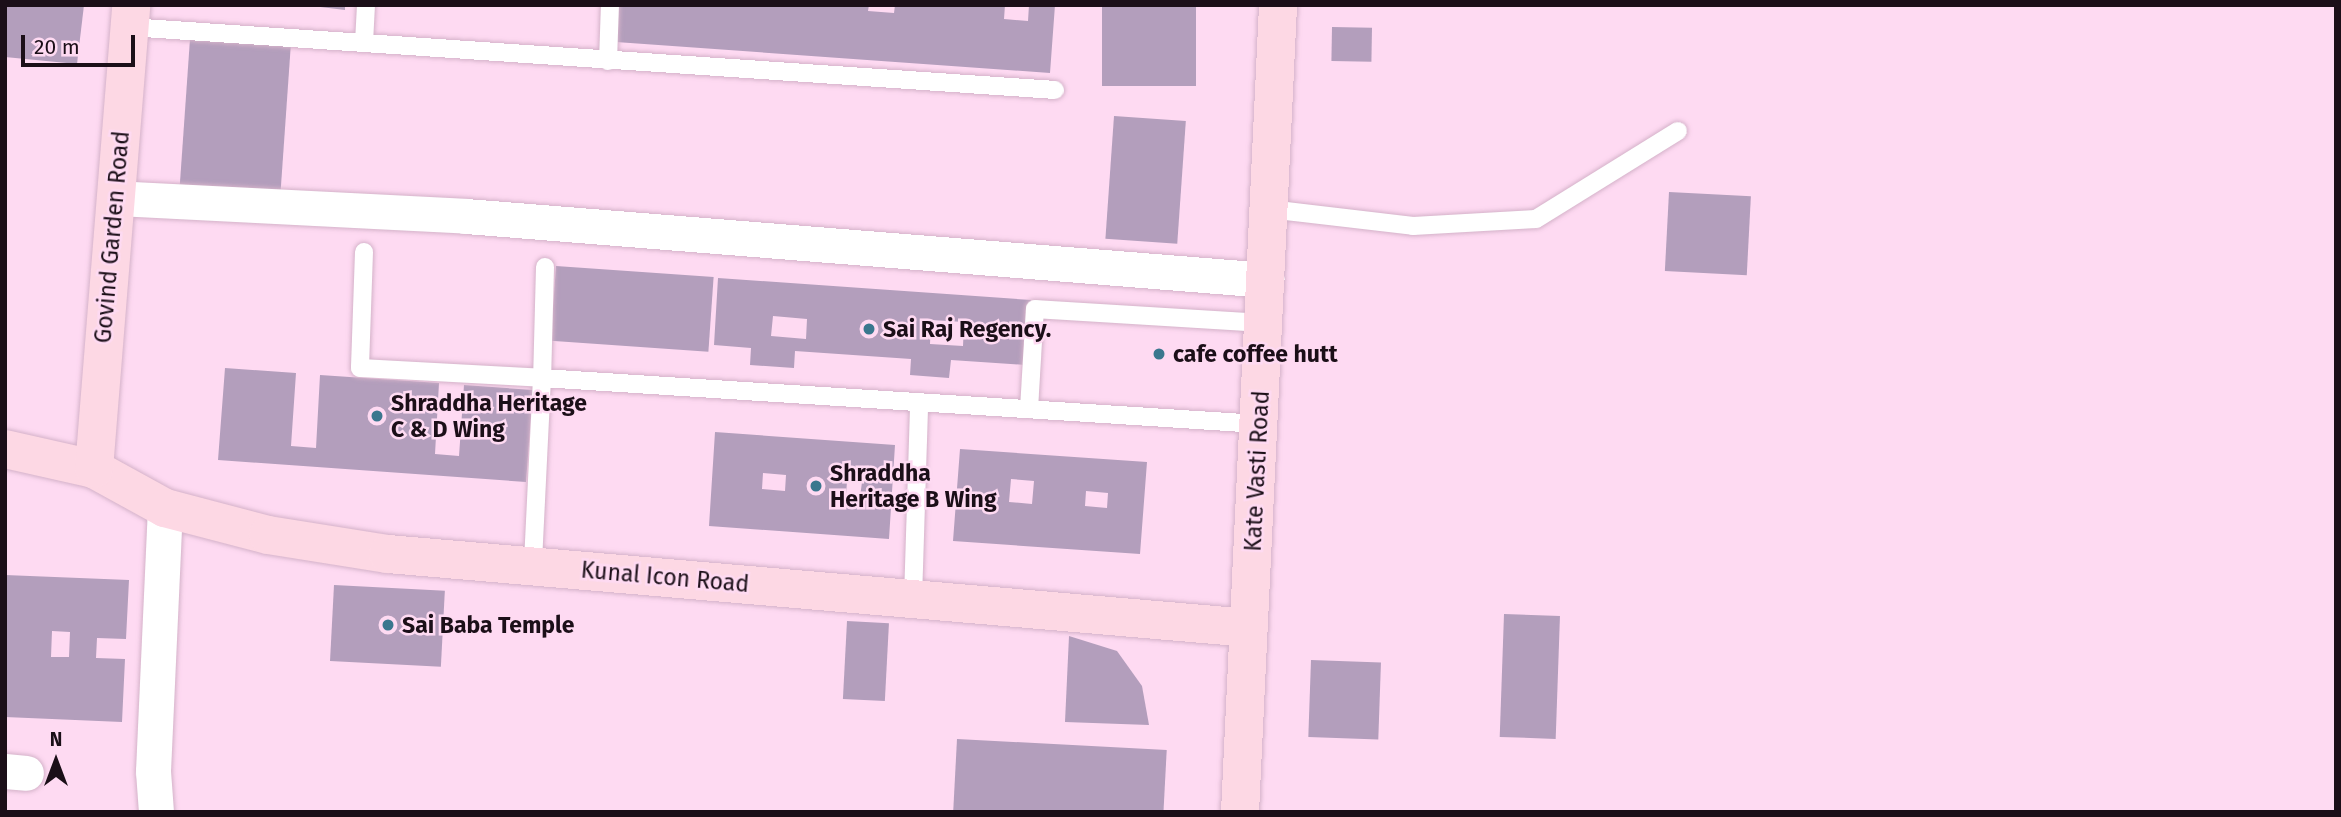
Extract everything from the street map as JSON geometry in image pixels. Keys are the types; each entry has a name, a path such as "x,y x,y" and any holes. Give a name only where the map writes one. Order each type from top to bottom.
{"street":[{"name":"Kate Vasti Road","path":"1240,812 1278,5"},
{"name":"Govind Garden Road","path":"94,469 130,16"},
{"path":"115,198 467,216 1266,280"},
{"name":"Kunal Icon Road","path":"5,449 94,469 165,508 268,535 388,554 1250,628"},
{"path":"156,812 153,771 165,508"}],"lane":[{"path":"364,43 366,5"},
{"path":"608,61 610,5"},
{"path":"130,16 364,43 1055,90"},
{"path":"1269,209 1413,226 1536,219 1678,131"},
{"path":"364,252 360,368 1259,425"},
{"path":"533,565 545,267"},
{"path":"1029,409 1035,309 1263,323"},
{"path":"913,598 919,405"}],"building":[{"path":"5,5 84,5 77,64 5,57"},
{"path":"304,5 345,5 345,10"},
{"path":"619,5 869,5 868,11 894,13 895,5 1005,5 1004,19 1028,21 1029,5 1055,5 1050,73 616,42"},
{"path":"1102,5 1196,5 1196,86 1102,86"},
{"path":"1332,27 1372,28 1371,62 1331,61"},
{"path":"190,39 291,46 281,192 180,185"},
{"path":"1114,116 1186,121 1177,244 1105,239"},
{"path":"1669,192 1751,196 1747,275 1665,271"},
{"path":"556,266 714,277 708,352 551,341"},
{"name":"Sai Raj Regency.","path":"718,278 1031,300 1026,365 951,360 949,378 910,375 911,359 795,351 794,368 750,365 751,348 714,345","holes":["773,316 807,319 806,339 771,336","931,320 964,322 963,346 930,344"]},
{"name":"Shraddha Heritage C & D Wing","path":"225,368 296,373 291,446 316,448 320,375 439,383 435,454 459,456 464,385 533,390 526,482 218,460"},
{"name":"Shraddha Heritage B Wing","path":"715,432 895,445 889,539 709,526","holes":["763,473 786,475 785,491 762,489","847,481 862,482 860,497 846,496"]},
{"path":"960,449 1147,462 1140,554 953,541","holes":["1011,479 1034,481 1032,504 1009,502","1086,491 1108,493 1107,508 1085,506"]},
{"path":"5,575 129,580 126,639 97,638 96,658 125,659 122,722 5,717","holes":["52,631 70,632 69,657 51,657"]},
{"name":"Sai Baba Temple","path":"334,585 445,591 441,667 330,661"},
{"path":"1504,614 1560,616 1556,739 1500,737"},
{"path":"847,621 889,623 885,701 843,699"},
{"path":"1069,636 1117,651 1142,686 1149,725 1065,722"},
{"path":"1311,660 1381,662 1378,739 1308,737"},
{"path":"957,739 1167,750 1163,812 953,812"}],"place":[{"name":"Sai Raj Regency.","path":"869,329"},
{"name":"cafe coffee hutt","path":"1159,354"},
{"name":"Shraddha Heritage C & D Wing","path":"377,416"},
{"name":"Shraddha Heritage B Wing","path":"816,486"},
{"name":"Sai Baba Temple","path":"388,625"}]}
